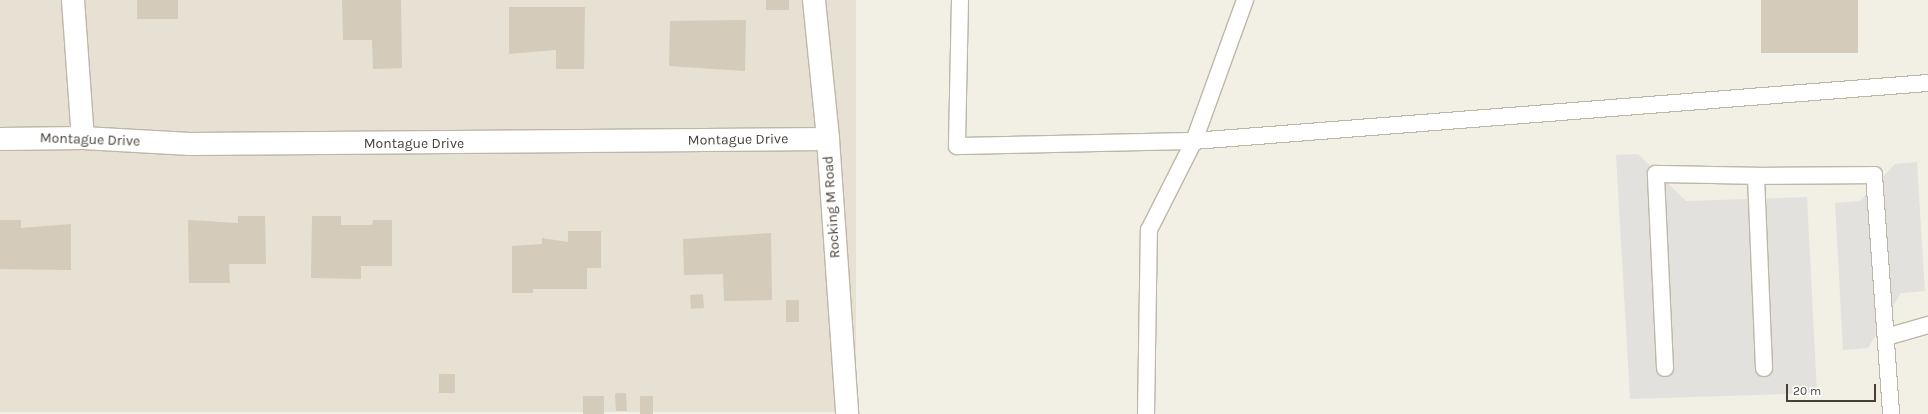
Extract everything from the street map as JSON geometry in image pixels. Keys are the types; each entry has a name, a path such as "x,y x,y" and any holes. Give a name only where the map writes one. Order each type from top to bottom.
{"street":[{"path":"73,0 83,138"},
{"name":"Rocking M Road","path":"814,0 828,139 847,414"},
{"name":"Montague Drive","path":"0,139 83,138 190,144 828,139"}],"lane":[{"path":"960,0 957,146 1194,141 1928,83"},
{"path":"1146,414 1149,230 1194,141 1245,0"},
{"path":"1665,368 1656,174 1756,176 1874,175 1891,414"},
{"path":"1756,176 1764,368"},
{"path":"1886,337 1928,325"}],"shaded area":[{"path":"0,0 856,0 856,412 0,412"},
{"path":"1638,154 1686,201 1807,197 1817,393 1630,399 1616,155"},
{"path":"1917,162 1925,291 1901,293 1868,348 1843,350 1835,203 1860,201 1895,164"}],"building":[{"path":"137,0 178,0 178,19 137,19"},
{"path":"342,0 401,0 402,68 373,69 372,40 343,40"},
{"path":"766,0 789,0 789,10 766,10"},
{"path":"1761,0 1858,0 1858,53 1761,53"},
{"path":"509,7 585,7 584,69 556,69 556,50 509,54"},
{"path":"746,20 745,71 669,66 670,21"},
{"path":"238,216 265,216 266,264 229,264 230,283 189,283 188,220 238,223"},
{"path":"312,216 341,216 341,225 372,225 373,220 392,220 392,266 361,266 361,279 311,278"},
{"path":"0,220 21,220 21,228 71,224 71,270 0,269"},
{"path":"568,231 601,231 601,268 587,268 587,289 533,289 533,293 512,293 512,246 542,244 542,238 568,242"},
{"path":"771,233 772,300 724,301 723,274 684,275 683,239"},
{"path":"703,294 704,308 691,309 690,295"},
{"path":"786,300 799,300 799,322 786,322"},
{"path":"439,374 455,374 455,393 439,393"},
{"path":"626,393 627,411 616,411 615,394"},
{"path":"583,396 604,396 604,414 583,414"},
{"path":"640,396 653,396 653,414 640,414"}]}
